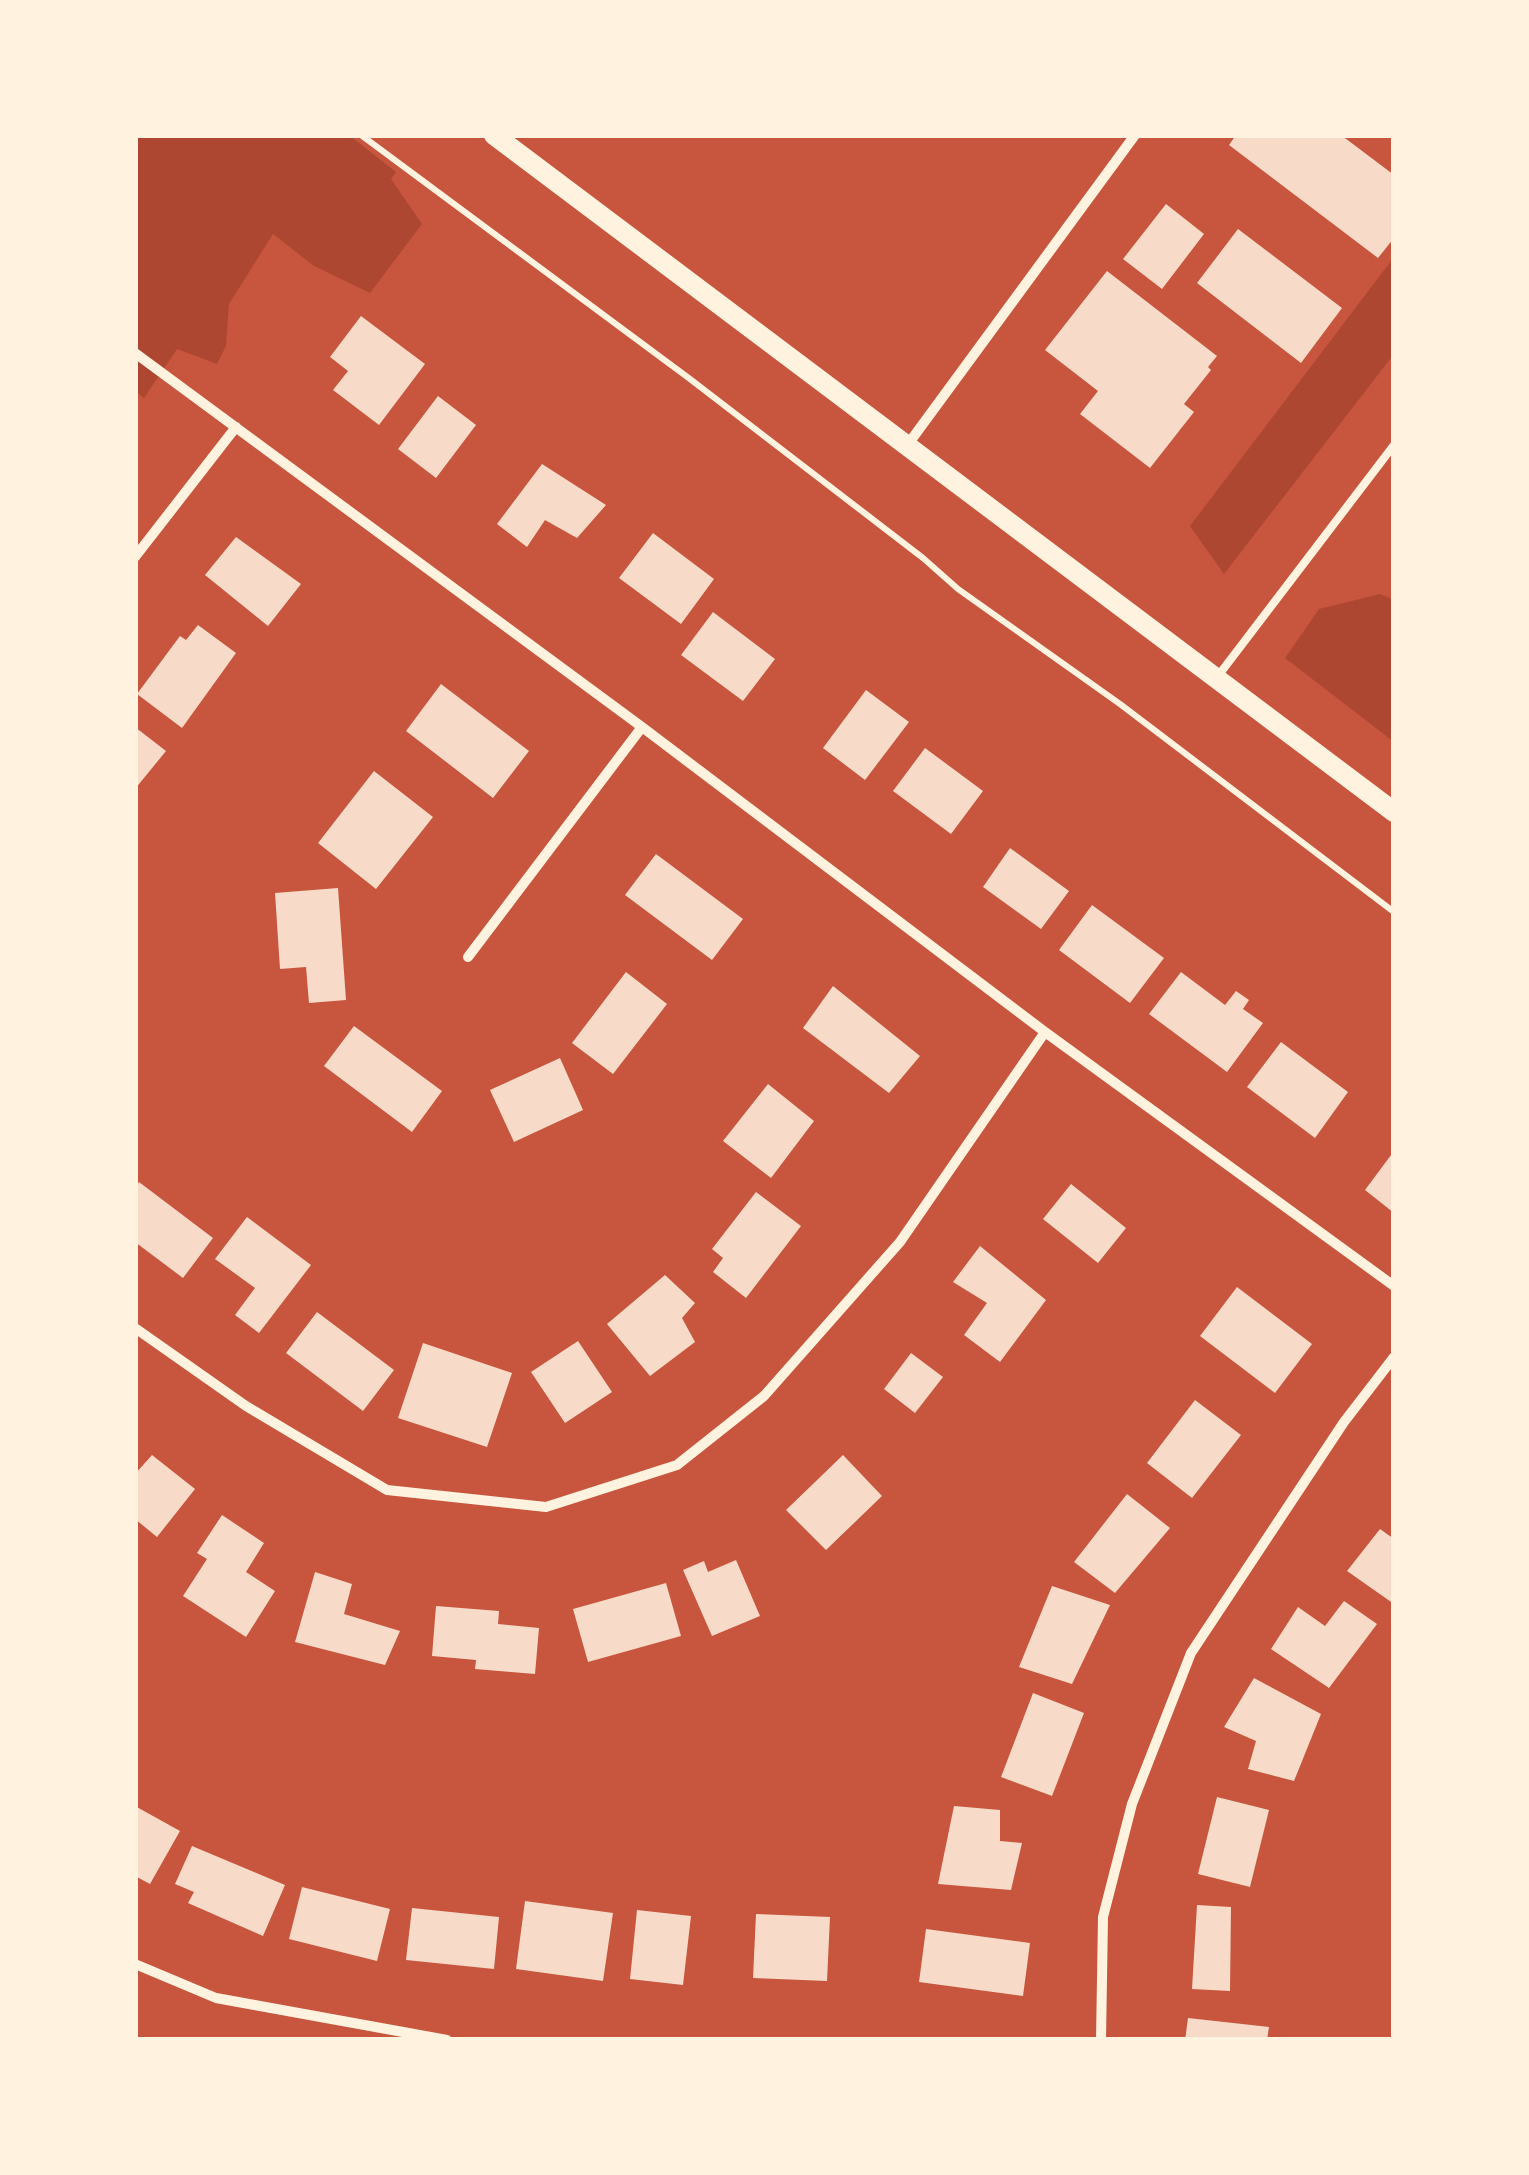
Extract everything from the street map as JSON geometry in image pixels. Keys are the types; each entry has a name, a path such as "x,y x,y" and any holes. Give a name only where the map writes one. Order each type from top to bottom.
{"main road":[{"path":"494,135 1394,812"}],"street":[{"path":"906,447 1135,135"},
{"path":"135,354 1394,1286"},
{"path":"135,557 236,427"},
{"path":"468,957 642,728"},
{"path":"135,1328 246,1406 387,1490 546,1507 677,1465 764,1396 900,1242 1046,1032"},
{"path":"1100,2040 1103,1918 1132,1804 1191,1654 1344,1422 1394,1357"},
{"path":"135,1964 216,1998 447,2040"}],"lane":[{"path":"1217,678 1394,445"}],"path":[{"path":"361,135 705,391 958,589 1120,704 1394,912"}],"shaded area":[{"path":"135,135 349,135 396,172 391,179 422,224 370,293 314,266 273,234 229,304 226,346 217,364 177,349 144,398 135,391"},
{"path":"1394,257 1394,354 1224,574 1190,526"},
{"path":"1380,594 1394,600 1394,742 1285,658 1319,609"}],"building":[{"path":"1236,135 1341,135 1394,175 1394,238 1378,258 1229,145"},
{"path":"1166,204 1204,234 1162,289 1123,259"},
{"path":"1238,229 1342,308 1301,363 1197,283"},
{"path":"1107,271 1217,356 1184,404 1194,412 1150,468 1080,414 1098,391 1045,350"},
{"path":"361,316 425,364 379,425 333,390 348,371 330,357"},
{"path":"438,396 476,425 436,478 398,449"},
{"path":"542,464 606,505 577,538 545,520 527,547 497,524"},
{"path":"653,533 714,579 681,624 619,578"},
{"path":"236,537 301,584 268,626 205,575"},
{"path":"713,612 775,659 743,701 681,655"},
{"path":"198,625 236,653 182,728 137,694 180,636 186,640"},
{"path":"441,684 529,751 493,798 406,731"},
{"path":"866,690 909,722 865,780 823,748"},
{"path":"135,727 166,751 135,789"},
{"path":"925,748 983,791 951,834 893,791"},
{"path":"374,771 433,817 376,889 318,843"},
{"path":"1010,848 1069,891 1041,929 983,887"},
{"path":"656,854 743,919 712,960 625,895"},
{"path":"338,888 346,1000 309,1003 306,967 280,969 275,893"},
{"path":"1092,905 1164,958 1130,1003 1059,950"},
{"path":"626,972 667,1004 613,1074 572,1043"},
{"path":"1181,972 1225,1005 1236,991 1249,1000 1243,1009 1263,1023 1227,1072 1149,1014"},
{"path":"833,986 920,1056 889,1093 803,1028"},
{"path":"354,1026 442,1091 412,1132 324,1066"},
{"path":"1281,1042 1348,1092 1315,1138 1247,1087"},
{"path":"560,1058 583,1110 514,1142 490,1090"},
{"path":"768,1084 814,1121 771,1178 723,1141"},
{"path":"1394,1151 1394,1213 1365,1190"},
{"path":"139,1182 213,1238 183,1278 135,1242 135,1188"},
{"path":"1071,1184 1126,1228 1098,1263 1043,1219"},
{"path":"756,1192 801,1226 746,1298 713,1272 723,1258 712,1249"},
{"path":"247,1217 311,1265 259,1333 235,1315 255,1288 215,1259"},
{"path":"980,1246 1046,1300 1000,1362 964,1335 987,1303 953,1282"},
{"path":"665,1275 695,1303 682,1318 695,1342 650,1376 607,1324"},
{"path":"1237,1287 1312,1344 1275,1393 1200,1336"},
{"path":"317,1312 394,1370 363,1411 286,1353"},
{"path":"578,1341 612,1392 565,1423 531,1372"},
{"path":"423,1343 512,1373 487,1447 398,1418"},
{"path":"911,1353 943,1377 915,1413 884,1389"},
{"path":"1195,1400 1241,1435 1192,1498 1147,1463"},
{"path":"152,1455 195,1489 157,1537 135,1519 135,1474"},
{"path":"843,1455 882,1496 826,1550 786,1510"},
{"path":"1127,1494 1170,1528 1115,1593 1074,1562"},
{"path":"222,1515 264,1543 246,1572 275,1591 246,1637 183,1596 207,1559 197,1553"},
{"path":"1380,1529 1394,1539 1394,1604 1347,1571"},
{"path":"736,1560 760,1616 712,1636 683,1570 704,1561 708,1572"},
{"path":"315,1572 352,1584 344,1614 400,1631 385,1665 295,1642"},
{"path":"666,1583 681,1636 588,1662 573,1609"},
{"path":"1052,1586 1110,1605 1072,1684 1019,1667"},
{"path":"1344,1601 1377,1624 1329,1688 1271,1649 1298,1607 1325,1626"},
{"path":"436,1606 499,1611 498,1624 539,1628 535,1674 475,1669 476,1660 432,1656"},
{"path":"1254,1678 1321,1714 1294,1781 1248,1769 1256,1741 1224,1727"},
{"path":"1033,1693 1084,1713 1052,1796 1001,1777"},
{"path":"1217,1797 1269,1810 1250,1887 1198,1874"},
{"path":"135,1806 180,1831 150,1884 135,1876"},
{"path":"954,1806 1000,1810 1000,1841 1022,1843 1011,1890 938,1884"},
{"path":"192,1846 285,1885 263,1936 188,1903 194,1892 175,1884"},
{"path":"302,1887 390,1909 377,1961 289,1939"},
{"path":"525,1901 613,1913 603,1981 516,1969"},
{"path":"1197,1905 1231,1907 1230,1991 1192,1989"},
{"path":"412,1908 499,1917 494,1969 406,1960"},
{"path":"637,1910 691,1916 683,1985 630,1979"},
{"path":"756,1914 830,1917 827,1981 753,1978"},
{"path":"926,1929 1030,1943 1023,1996 919,1982"},
{"path":"1188,2018 1269,2027 1267,2040 1185,2040"}]}
